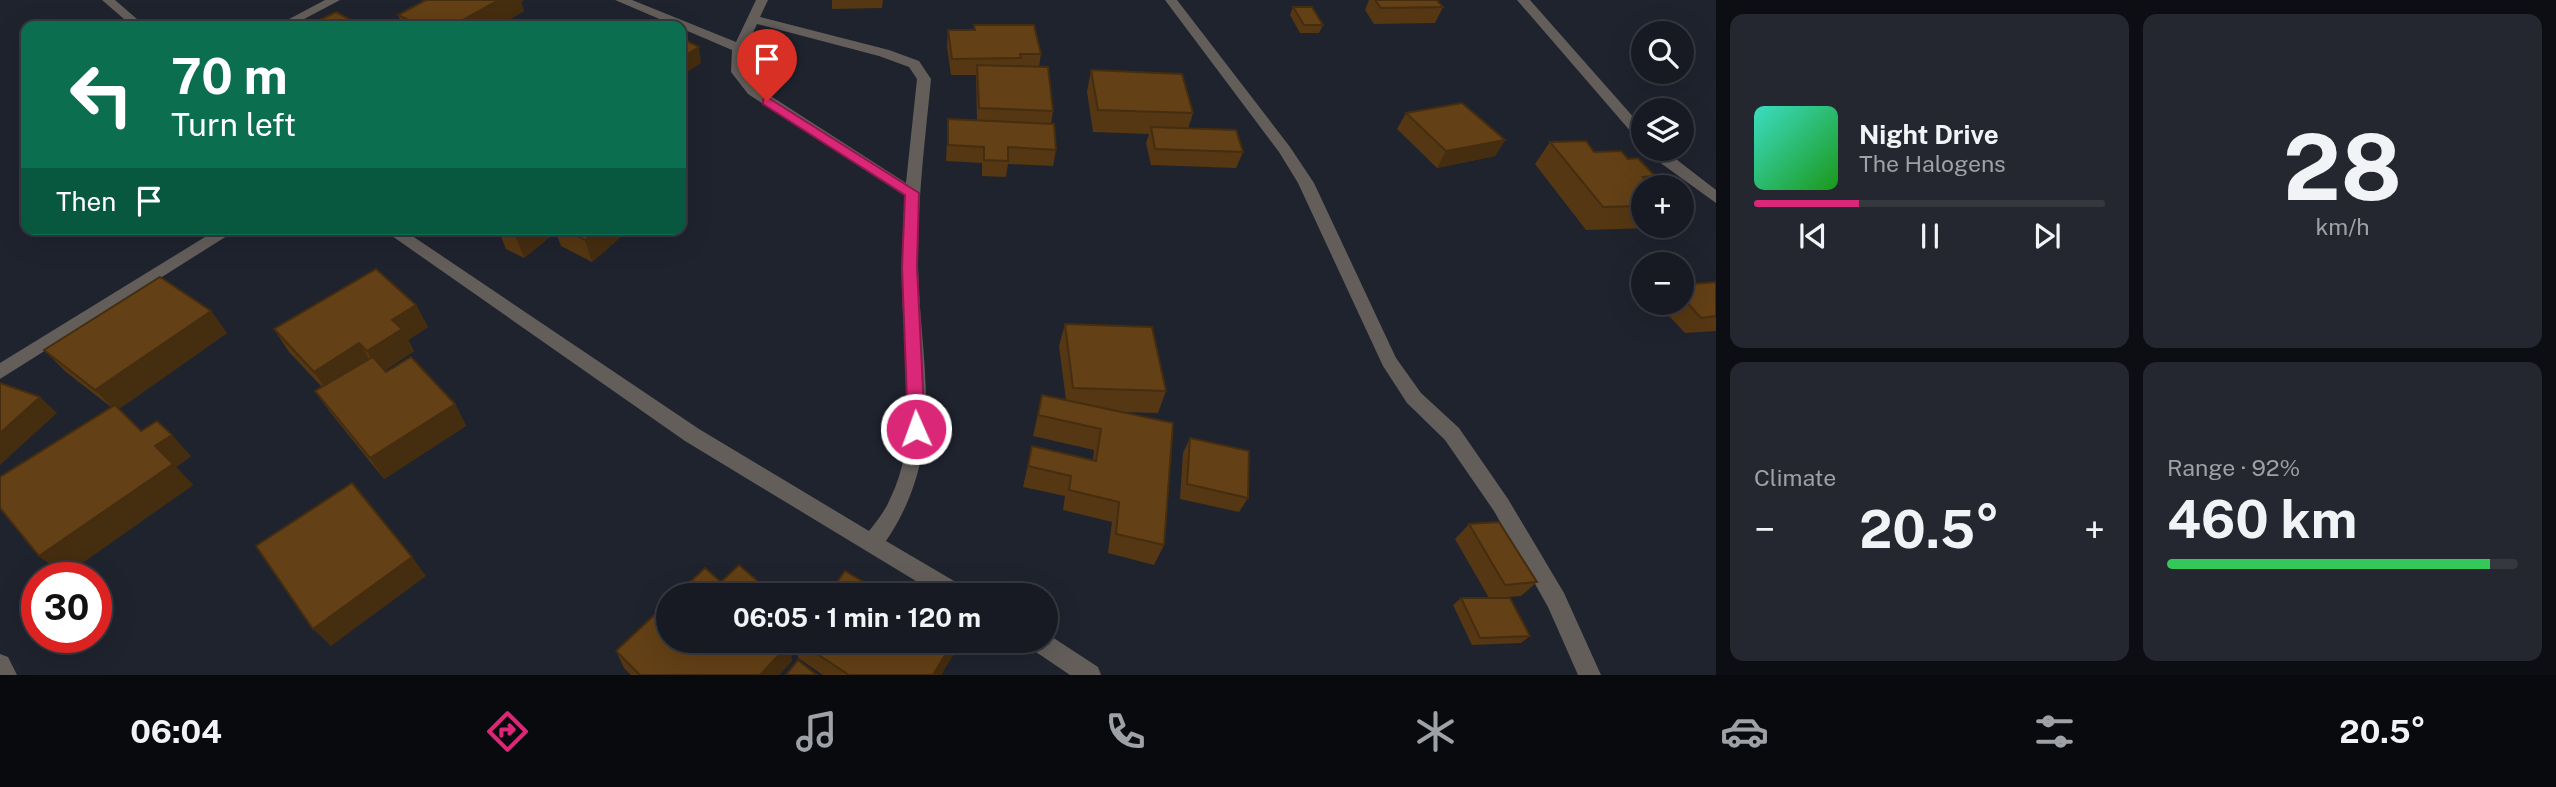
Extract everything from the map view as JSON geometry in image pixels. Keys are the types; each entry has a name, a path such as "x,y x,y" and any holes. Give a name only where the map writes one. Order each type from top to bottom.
{"street":[{"path":"108,0 133,21"},
{"path":"292,21 334,0"},
{"path":"621,0 673,21"},
{"path":"762,0 739,48 736,62 738,72 753,91 912,193"},
{"path":"1171,0 1286,150 1311,194 1389,361 1414,398 1452,434 1501,505 1556,600 1590,675"},
{"path":"1522,0 1631,123"},
{"path":"753,19 884,53 914,64 924,79 912,193 910,267 916,429 912,468 901,499 873,543"},
{"path":"686,26 739,48"},
{"path":"1667,161 1716,198"},
{"path":"0,372 220,235"},
{"path":"399,235 692,435 938,583"},
{"path":"1057,653 1090,675"},
{"path":"0,665 6,675"}],"building":[{"path":"426,0 499,0 461,21 411,21 398,15"},
{"path":"1375,0 1437,0 1443,7 1381,8"},
{"path":"1293,7 1312,7 1323,25 1304,25"},
{"path":"336,12 353,21 317,21"},
{"path":"974,25 1034,25 1041,54 1020,54 1021,58 952,59 948,30 975,30"},
{"path":"686,40 699,47 686,55"},
{"path":"977,65 1048,67 1053,111 979,108"},
{"path":"1091,70 1182,74 1193,113 1098,110"},
{"path":"1462,103 1505,140 1446,151 1406,113"},
{"path":"948,119 1054,124 1056,150 1008,147 1008,161 984,160 984,147 948,145"},
{"path":"1151,127 1236,130 1243,152 1155,149"},
{"path":"1586,141 1594,152 1621,151 1631,161 1641,161 1654,175 1631,175 1631,206 1603,207 1550,142"},
{"path":"575,235 591,235 585,240"},
{"path":"376,269 416,305 392,320 402,329 367,351 359,343 314,372 274,329"},
{"path":"160,277 211,311 95,390 44,350"},
{"path":"1716,282 1716,316 1701,318 1694,310 1694,284"},
{"path":"1065,324 1152,327 1166,391 1073,388"},
{"path":"373,357 386,372 411,357 455,404 370,458 315,391"},
{"path":"0,383 40,397 0,433"},
{"path":"1042,395 1173,423 1164,545 1116,534 1119,502 1069,490 1071,476 1028,466 1032,446 1096,461 1101,429 1038,415"},
{"path":"115,405 141,431 157,421 172,435 155,446 173,464 39,556 0,508 0,477"},
{"path":"1190,438 1249,451 1248,498 1187,484"},
{"path":"352,483 412,557 313,629 256,546"},
{"path":"1499,522 1537,582 1505,585 1469,524"},
{"path":"739,565 760,583 689,583 705,568 721,582"},
{"path":"845,571 866,583 836,583"},
{"path":"1461,598 1510,598 1530,636 1480,638"},
{"path":"656,613 656,653 781,653 760,675 640,675 616,651"},
{"path":"816,653 946,653 933,675 849,675"},
{"path":"798,660 817,675 786,675"}],"route":[{"path":"767,101 912,193 910,267 916,429"}]}
